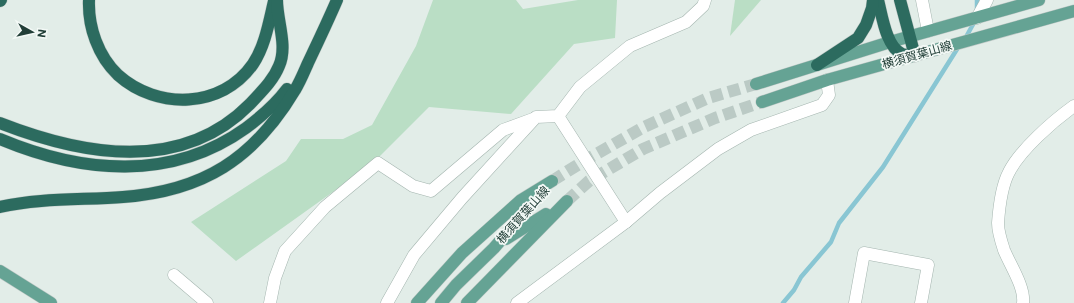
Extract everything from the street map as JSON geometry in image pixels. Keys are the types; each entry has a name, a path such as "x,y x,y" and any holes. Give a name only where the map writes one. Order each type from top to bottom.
{"highway":[{"path":"89,0 94,36 104,58 112,68 126,81 152,96 179,100 204,98 215,94 235,84 243,76 253,64 262,47 276,0"},
{"path":"0,123 62,144 108,152 139,153 182,144 204,136 242,112 269,84 279,66 283,52 276,0"},
{"path":"0,139 40,153 83,164 103,166 150,166 195,156 232,137 259,119 279,100 294,80 337,0"},
{"path":"0,207 26,203 150,195 178,188 214,174 248,150 275,120 295,90 337,0"},
{"path":"817,65 858,38 866,25 873,0"},
{"path":"878,0 890,42 895,50 903,54 915,56 900,0"}],"main road":[{"name":"横須賀葉山線","path":"756,84 910,36 1040,0"},
{"name":"横須賀葉山線","path":"762,102 827,80 1074,11"},
{"name":"横須賀葉山線","path":"417,303 462,253 521,200 552,182 494,248 456,285 441,303"},
{"name":"横須賀葉山線","path":"467,303 566,201 494,248"},
{"path":"0,271 51,303"}],"street":[{"path":"270,303 275,278 285,251 325,207 378,163 413,186 431,191 503,130 536,118 558,116 580,87 630,46 686,22 703,6 705,0"},
{"path":"922,0 928,31"},
{"path":"977,18 987,0"},
{"path":"517,303 626,222 660,193 712,154 751,130 822,105 829,94 827,80"},
{"path":"1023,303 1024,295 1000,239 998,224 1004,188 1008,173 1019,156 1058,117 1074,106"},
{"path":"558,116 626,222"},
{"path":"387,303 414,255 462,198 536,118"},
{"path":"855,303 864,253 928,265 921,303"},
{"path":"174,275 207,303"}],"green space":[{"path":"433,0 516,0 523,9 578,0 617,0 615,38 574,44 511,114 429,107 372,164 236,261 191,222 286,161 301,139 343,139 372,125 416,46"},
{"path":"735,0 761,0 730,36"}],"waterway":[{"path":"977,0 977,10"},
{"path":"966,37 976,19"},
{"path":"783,303 794,290 801,277 831,242 839,223 883,167 959,46"}],"tunnel":[{"path":"552,181 644,127 708,98 756,84"},
{"path":"567,201 589,181 643,149 715,118 762,102"}]}
